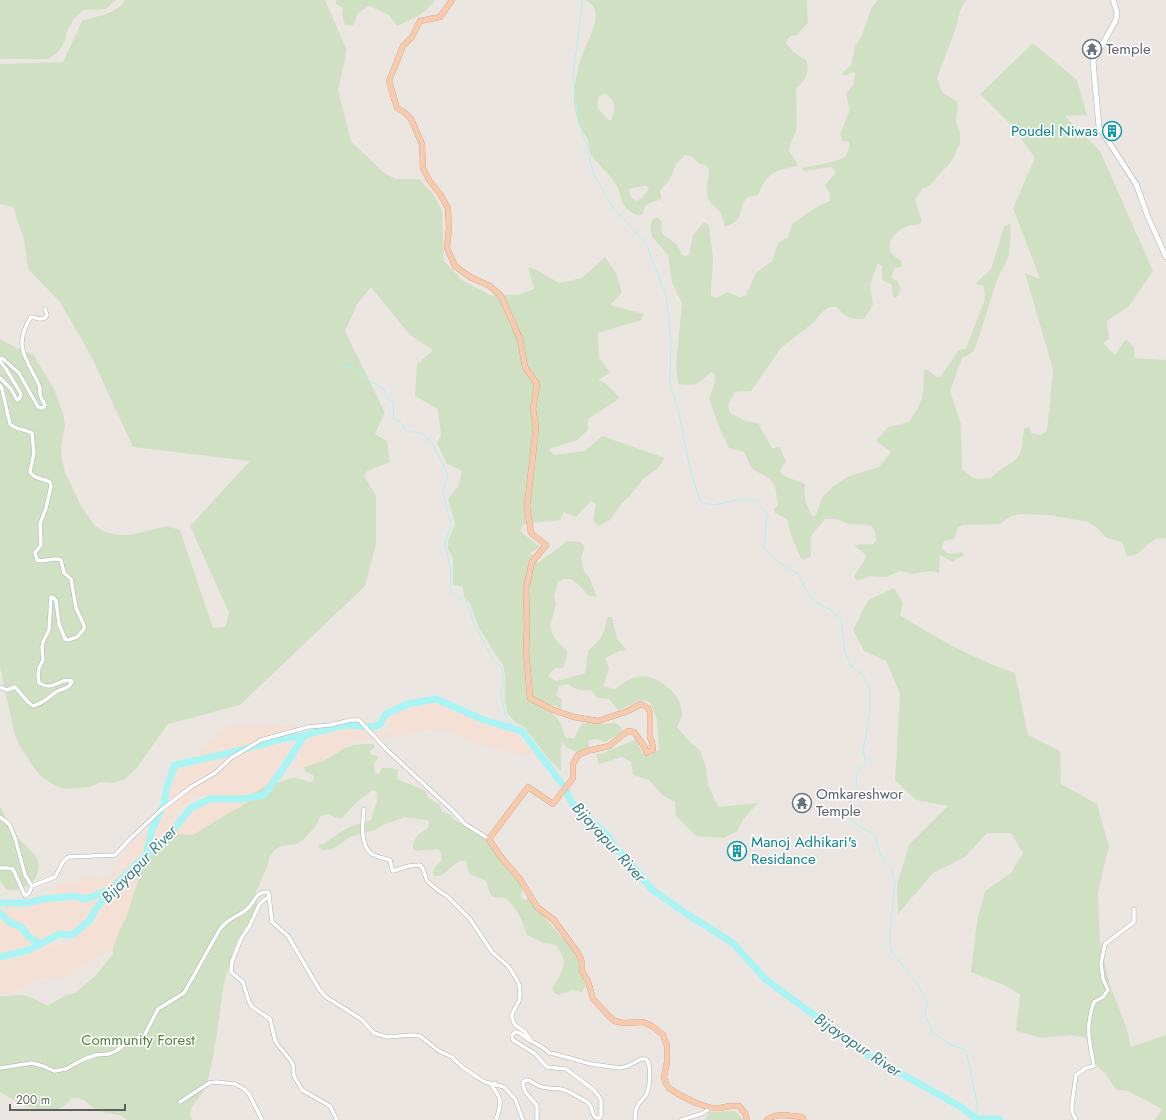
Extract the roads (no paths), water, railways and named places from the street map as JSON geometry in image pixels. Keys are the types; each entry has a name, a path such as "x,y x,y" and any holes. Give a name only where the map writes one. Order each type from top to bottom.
{"main road":[{"path":"452,0 440,16 420,21 412,37 403,46 389,80 397,108 411,119 422,144 424,168 429,180 440,194 448,208 449,228 447,248 456,266 470,277 490,286 502,296 520,339 525,367 537,384 533,409 536,428 527,507 531,533 546,544 532,562 526,589 526,650 530,698 553,710 574,717 598,721 628,711 641,704 648,708 650,712 650,738 653,750 647,753 634,732 628,731 609,746 587,751 578,756 573,764 571,781 553,804 528,787 489,839 500,856 520,879 537,907 554,920 578,952 582,962 582,970 588,981 593,999 615,1021 643,1022 661,1033 666,1042 667,1062 664,1077 666,1084 678,1094 696,1103 712,1108 738,1106 745,1113 747,1120"},
{"path":"1114,0 1117,12 1116,20 1093,61 1096,80 1098,122 1102,132 1116,151 1136,184 1148,217 1166,256"},
{"path":"767,1120 771,1116 779,1115 802,1117 804,1120"}],"street":[{"path":"0,360 2,358 20,373 38,407 42,408 45,406 41,398 40,386 25,359 23,342 23,335 31,317 40,319 45,318 47,314 45,309"},
{"path":"0,360 20,392 20,399 17,400 11,389 0,378"},
{"path":"0,385 10,424 32,434 34,453 30,472 34,477 50,482 46,508 40,524 41,545 35,553 35,556 37,560 41,561 56,558 61,560 64,573 71,579 76,608 84,625 84,629 77,637 68,640 65,639 59,624 56,601 51,597 49,630 42,647 43,660 39,668 39,683 47,686 53,686 66,680 72,681 71,683 68,687 57,691 41,704 33,706 15,687 7,690 0,687"},
{"path":"0,868 13,869 25,896 29,893 32,886 55,877 68,856 115,855 130,839 191,787 215,773 231,758 261,740 308,727 330,725 351,720 359,720 388,751 451,809 465,824 489,839"},
{"path":"364,808 362,831 366,846 371,853 390,860 393,871 409,866 420,865 423,869 426,881 447,896 470,919 492,952 509,967 519,984 520,989 519,1001 512,1014 513,1022 515,1026 525,1032 535,1043"},
{"path":"0,817 9,824 15,838 25,875 32,886"},
{"path":"0,1068 32,1063 54,1071 66,1069 82,1060 96,1055 113,1052 120,1049 128,1041 144,1036 158,1009 184,993 220,929 227,921 242,914 249,908 258,894 268,892 272,922 288,936 319,989 326,997 361,1019 374,1033 387,1038 412,1035 420,1036 439,1051 452,1057 462,1067 477,1077 486,1082 495,1083 504,1087 512,1095 523,1120"},
{"path":"269,896 261,903 241,939 232,961 231,972 243,982 252,1007 270,1019 275,1040 278,1046 291,1060 294,1076 302,1090 332,1108 338,1120"},
{"path":"1076,1120 1072,1112 1076,1075 1086,1068 1094,1066 1088,1032 1091,1012 1094,1002 1103,996 1108,990 1103,979 1101,963 1105,944 1134,922 1134,909"},
{"path":"537,1120 538,1106 523,1086 523,1082 526,1080 530,1080 545,1088 565,1090 587,1102 596,1118 601,1116 600,1097 595,1091 566,1069 547,1068 534,1053 513,1040 512,1035 515,1032 518,1032 549,1053 591,1064 624,1068 641,1059 646,1059 650,1067 648,1090 646,1095 637,1105 634,1120"},
{"path":"180,1102 209,1083 216,1082 235,1084 244,1088 249,1094 262,1120"},
{"path":"495,1083 492,1085 494,1091 499,1097 500,1105 496,1120"},
{"path":"681,1120 702,1114 712,1108"}],"waterway":[{"path":"582,0 573,75 578,121 587,146 593,173 612,206 646,244 666,295 671,339 670,384 678,409 691,474 701,502 713,505 737,500 755,500 767,513 764,548 779,562 798,574 809,595 820,605 831,610 841,620 845,652 851,666 862,674 870,690 870,713 863,751 866,763 856,775 857,787 849,796 852,821 875,836 881,856 891,869 895,883 890,933 890,949 918,985 927,1003 925,1015 933,1033 949,1044 966,1050 977,1103 977,1119"},
{"path":"341,366 354,368 366,379 384,389 386,396 394,405 393,419 400,421 407,432 420,432 427,437 441,459 448,475 443,490 451,524 445,544 451,570 450,587 454,594 466,602 473,622 485,645 493,659 502,668 503,680 501,693 505,714 514,726 522,731"},
{"name":"Bijayapur River","path":"0,957 29,950 59,934 72,935 89,921 110,890 146,855 159,847 191,808 210,799 243,799 264,795 304,736 345,725 374,727 380,724 386,714 408,704 436,699 484,720 522,731 566,789 569,798 575,807 606,834 616,849 625,856 651,889 734,944 765,979 871,1057 961,1107 977,1119 1000,1120"},
{"path":"146,855 152,830 164,804 167,786 175,765 230,753 285,738 304,736"},
{"path":"0,903 27,903 44,899 74,896 86,899 109,890"},
{"path":"0,913 8,921 22,928 29,937 41,944"}],"place":[{"name":"Temple","path":"1092,49"},
{"name":"Poudel Niwas","path":"1112,131"},
{"name":"Omkareshwor Temple","path":"802,803"},
{"name":"Manoj Adhikari's Residance","path":"737,851"}],"park label":[{"name":"Community Forest","path":"138,1040"}]}
